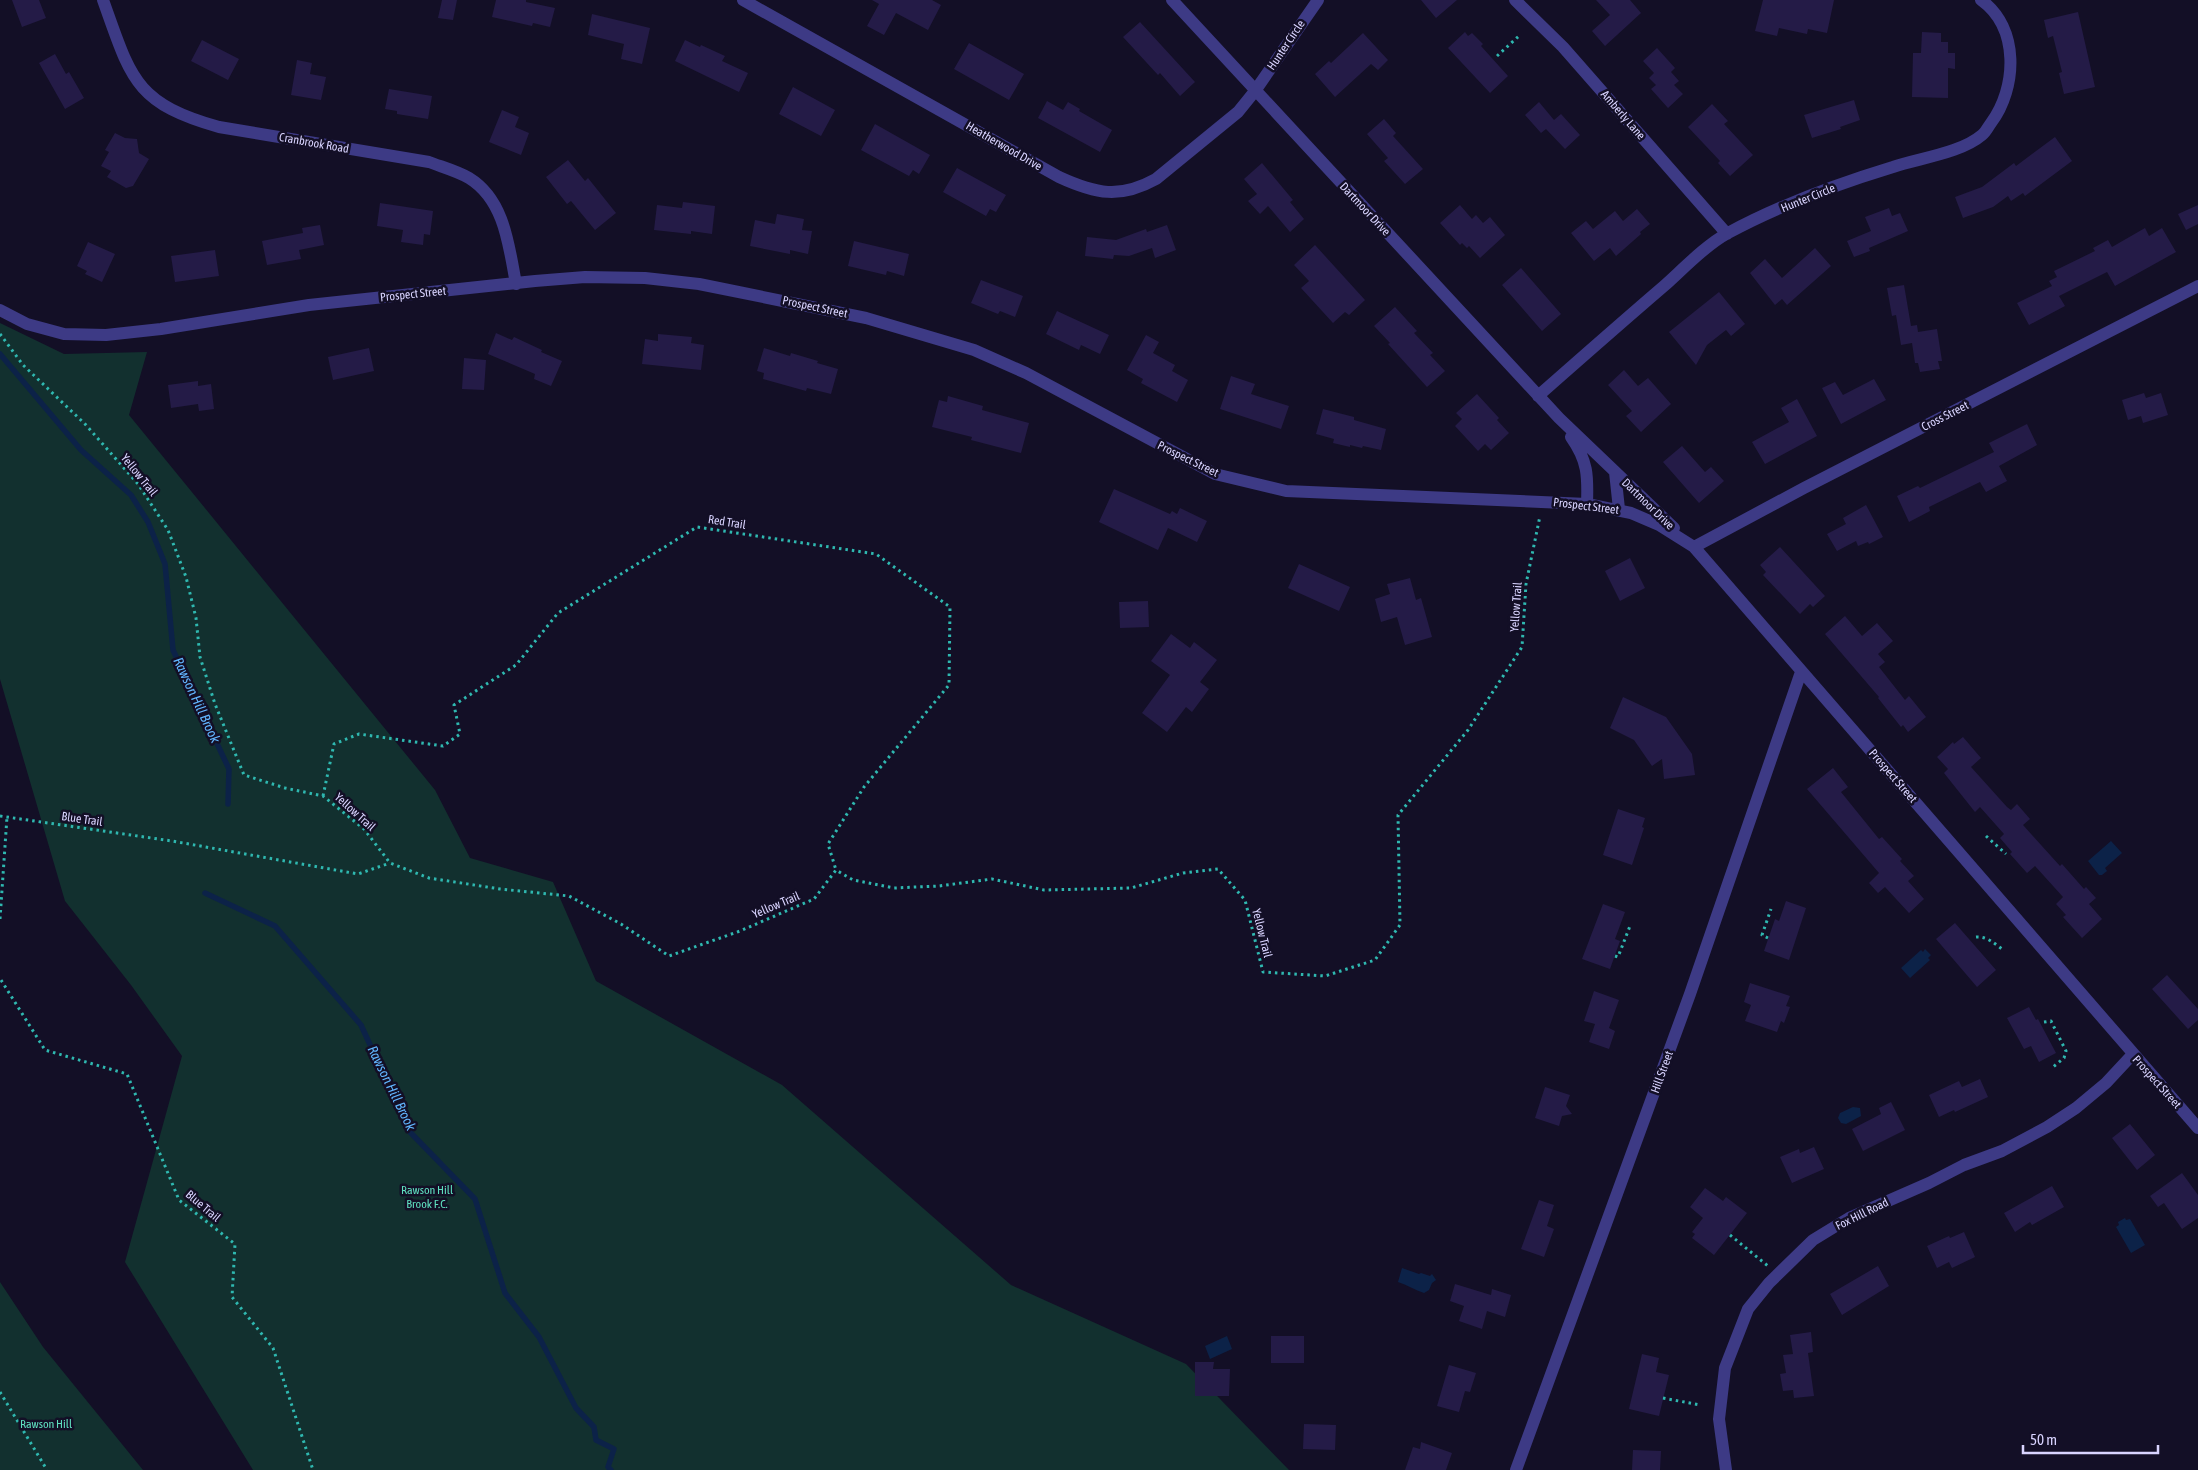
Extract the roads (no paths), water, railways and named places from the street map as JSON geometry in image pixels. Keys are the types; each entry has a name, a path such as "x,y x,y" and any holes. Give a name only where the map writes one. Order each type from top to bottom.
{"street":[{"name":"Cranbrook Road","path":"104,0 124,56 137,81 145,92 168,109 188,118 219,127 429,162 456,172 473,181 487,194 502,220 516,284"},
{"name":"Heatherwood Drive","path":"743,0 1059,177 1092,190 1122,192 1141,187 1156,179 1238,112 1255,91"},
{"name":"Dartmoor Drive","path":"1172,0 1538,396 1694,548"},
{"name":"Hunter Circle","path":"1255,91 1318,0"},
{"name":"Amberly Lane","path":"1515,0 1563,47 1726,234"},
{"name":"Hunter Circle","path":"1538,396 1694,259 1726,234 1808,196 1966,144 1982,135 2000,111 2009,88 2011,69 2005,34 1998,19 1981,0"},
{"name":"Prospect Street","path":"0,310 27,324 64,334 106,335 161,329 308,305 585,277 645,278 718,287 866,318 920,333 982,354 1026,373 1215,474 1272,488 1286,491 1587,504 1619,509 1658,525 1694,548 2198,1128"},
{"name":"Cross Street","path":"1694,548 1804,488 2198,286"},
{"name":"Dartmoor Drive","path":"1559,418 1584,459 1588,477 1587,504"},
{"path":"1615,472 1619,509"},
{"name":"Hill Street","path":"1516,1470 1690,994 1801,672"},
{"name":"Fox Hill Road","path":"1726,1470 1720,1419 1725,1368 1748,1309 1769,1282 1813,1240 1849,1218 1929,1183 1964,1165 2002,1151 2047,1127 2076,1108 2106,1083 2133,1054"}],"water":[{"path":"2111,841 2122,853 2105,868 2107,871 2099,875 2088,861"},
{"path":"1925,949 1931,955 1928,958 1930,960 1910,978 1901,968 1921,950 1923,952"},
{"path":"1853,1107 1860,1108 1861,1116 1846,1124 1841,1123 1838,1118 1840,1113"},
{"path":"2125,1218 2126,1220 2130,1219 2145,1245 2131,1253 2116,1227 2119,1225 2118,1222"},
{"path":"1402,1268 1419,1274 1430,1276 1432,1274 1436,1280 1432,1283 1429,1290 1424,1293 1398,1282"},
{"path":"1227,1336 1232,1349 1210,1359 1205,1346"}],"waterway":[{"name":"Rawson Hill Brook","path":"0,354 81,450 131,495 148,522 165,564 173,650 229,769 228,804"},
{"name":"Rawson Hill Brook","path":"205,893 275,926 361,1025 410,1132 475,1199 505,1293 539,1337 576,1408 594,1427 596,1440 614,1449 608,1467 611,1470"}],"park label":[{"name":"Rawson Hill Brook F.C.","path":"427,1197"},
{"name":"Rawson Hill","path":"46,1424"}]}
